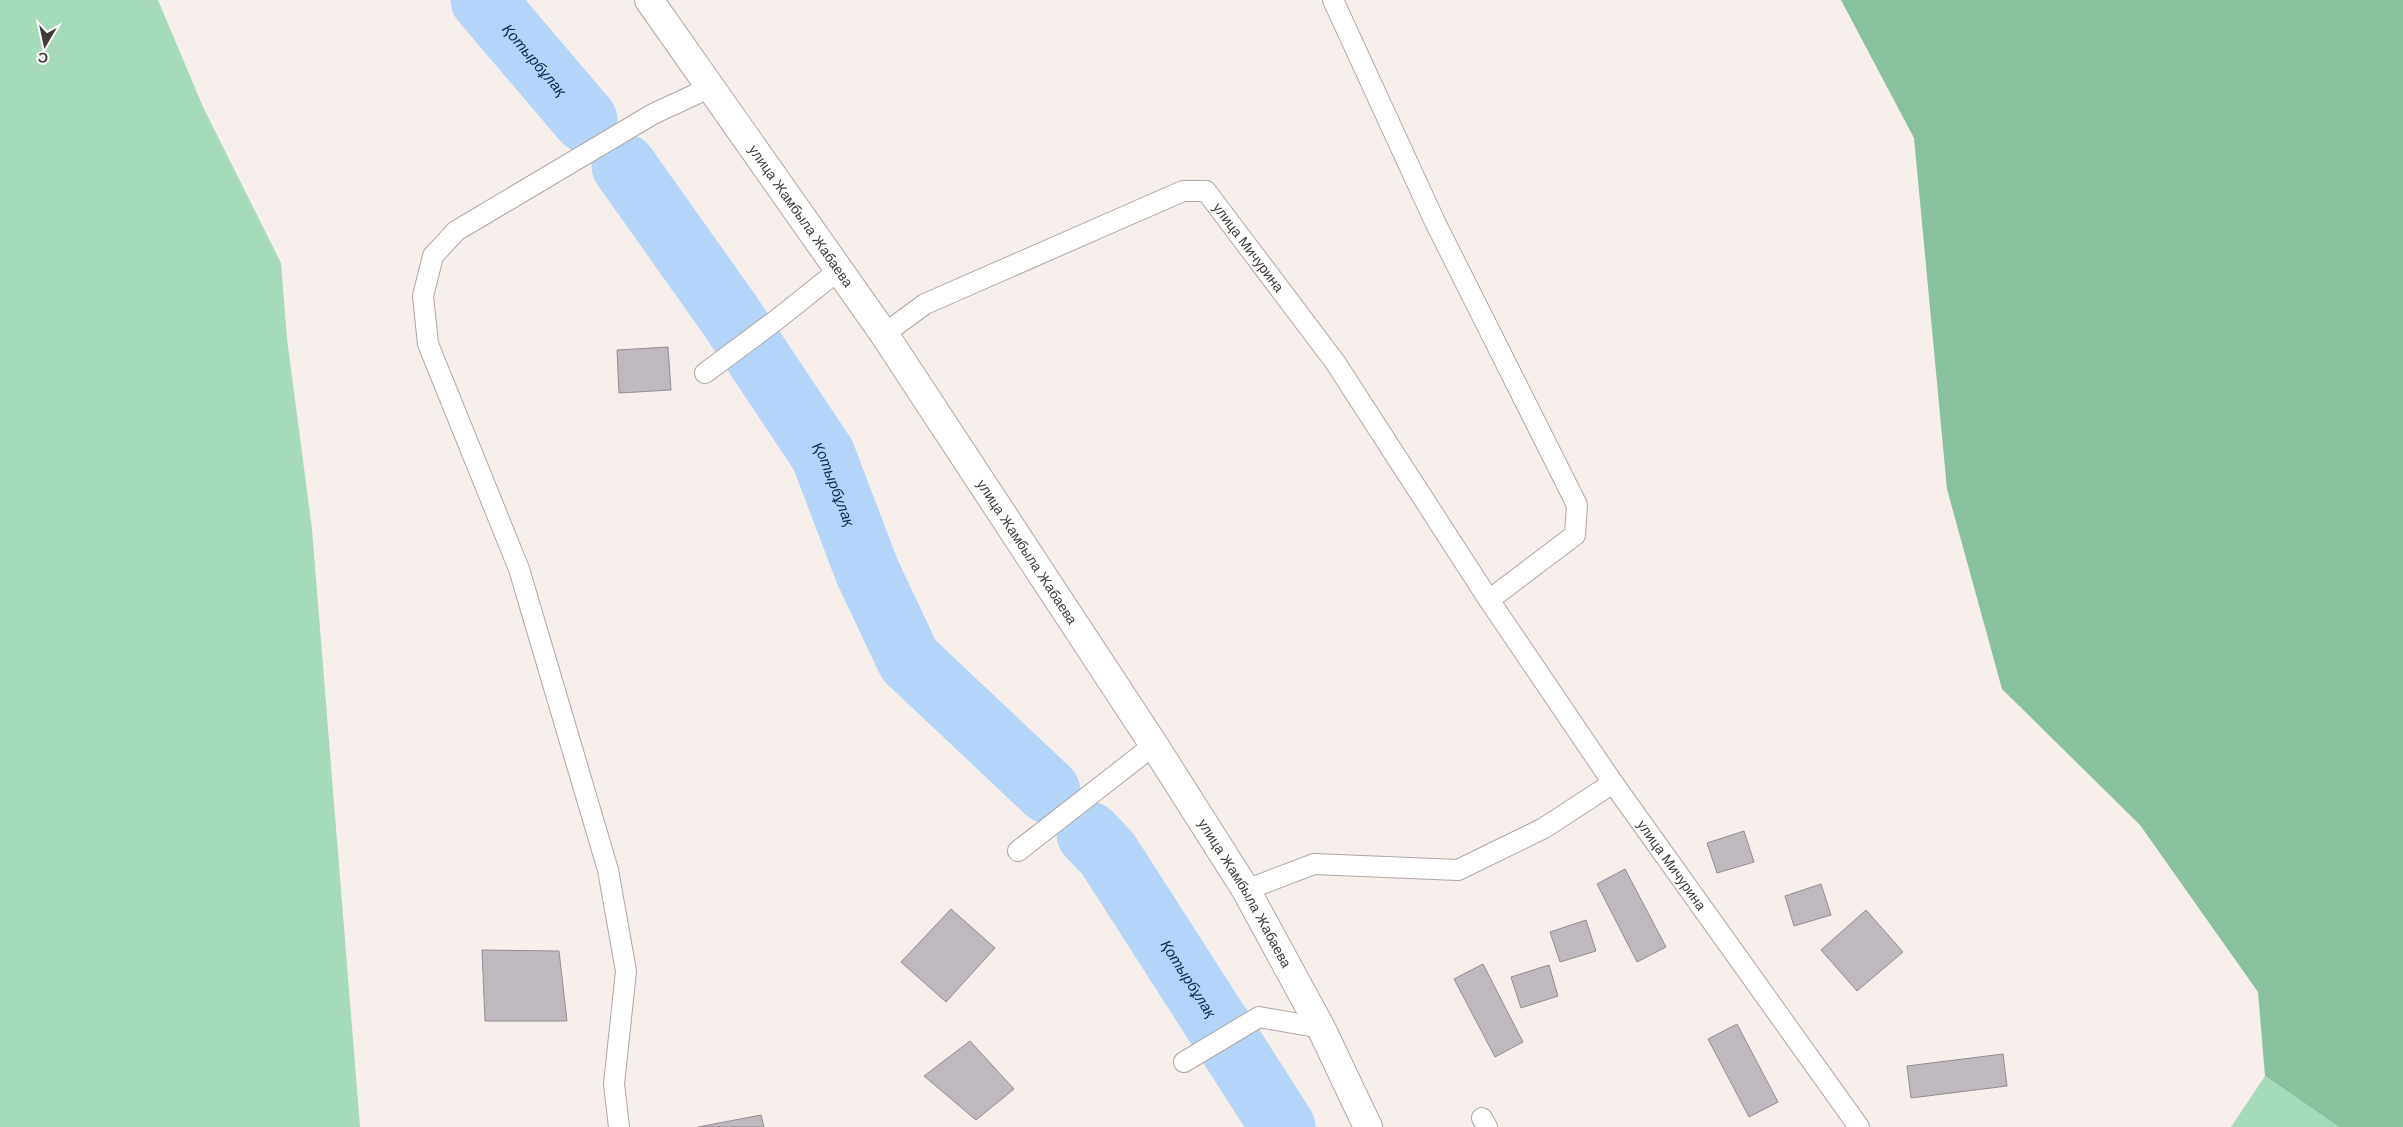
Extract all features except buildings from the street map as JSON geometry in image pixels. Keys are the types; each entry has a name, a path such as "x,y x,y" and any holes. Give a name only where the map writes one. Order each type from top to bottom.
{"street":[{"name":"улица Жамбыла Жабаева","path":"649,0 709,88 884,334 1154,745 1246,890 1321,1028 1368,1127"}],"lane":[{"path":"1333,0 1434,222 1577,505 1575,535 1489,600"},
{"path":"619,1127 614,1084 626,971 608,870 519,569 428,344 423,296 433,256 456,231 653,114 709,88"},
{"name":"улица Мичурина","path":"884,334 934,300 1183,191 1206,190 1335,362 1489,600 1613,783 1859,1127"},
{"path":"705,373 839,270"},
{"path":"1018,851 1154,745"},
{"path":"1246,890 1314,864 1458,870 1544,828 1613,783"},
{"path":"1184,1062 1259,1017 1321,1028"}],"green space":[{"path":"0,0 158,0 203,107 281,263 287,339 312,529 360,1127 0,1127"},
{"path":"1841,0 2403,0 2403,1127 2339,1127 2265,1076 2258,992 2140,825 2002,689 1947,489 1914,138"},
{"path":"2265,1076 2339,1127 2231,1127"}],"waterway":[{"name":"Қотырбұлақ","path":"483,0 585,120"},
{"name":"Қотырбұлақ","path":"624,166 729,314 823,455 867,571 909,660 1048,791"},
{"name":"Қотырбұлақ","path":"1089,834 1108,854 1283,1127"}]}
